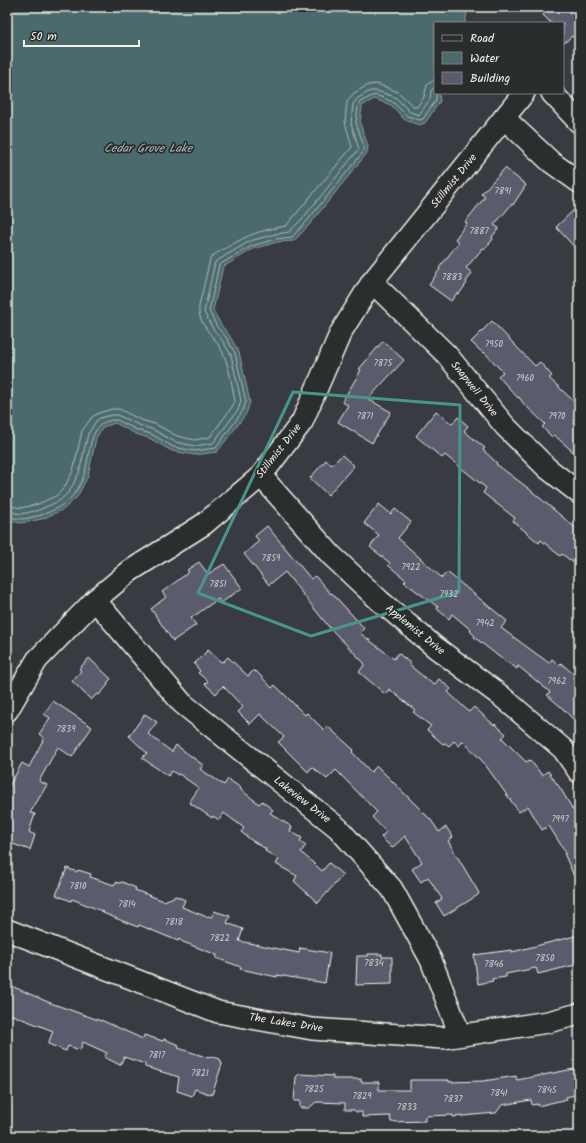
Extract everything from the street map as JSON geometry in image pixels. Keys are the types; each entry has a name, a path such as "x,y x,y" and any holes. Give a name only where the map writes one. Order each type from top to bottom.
{"street":[{"name":"Stillmist Drive","path":"7,711 36,660 95,600 130,571 204,524 261,476 302,422 341,332 372,282 523,94"},
{"path":"553,94 579,122"},
{"path":"504,118 551,162 579,182"},
{"name":"Snapwell Drive","path":"372,282 447,355 505,426 547,468 579,493"},
{"name":"Applemist Drive","path":"261,476 331,555 380,602 434,646 501,696 563,749 579,772"},
{"name":"Lakeview Drive","path":"95,600 182,703 338,828 392,889 431,960 460,1035"},
{"name":"The Lakes Drive","path":"7,930 218,1012 312,1029 443,1038 548,1022 579,1014"}],"highlighted area":[{"path":"293,392 460,405 459,592 311,636 198,593"}],"water":[{"name":"Cedar Grove Lake","path":"7,7 468,7 465,22 434,22 434,94 439,94 440,101 425,123 419,125 405,120 391,105 374,99 362,106 360,123 368,146 367,153 310,224 294,241 277,242 253,249 223,267 213,310 239,352 250,402 246,414 217,452 195,455 172,451 149,438 136,434 115,423 103,427 96,438 88,476 77,497 64,509 42,519 20,523 7,520"}],"building":[{"path":"551,7 579,7 579,44 572,36 564,43 564,22 550,22 543,15"},
{"path":"505,168 526,185 513,205 512,204 494,225 499,228 492,237 493,239 466,268 472,273 459,294 457,293 451,301 429,285 440,269 439,268 459,242 455,239 467,223 465,222 485,197 481,194"},
{"path":"579,205 579,252 556,227"},
{"path":"492,321 535,366 540,362 552,376 549,378 579,406 579,457 554,435 552,437 542,427 545,424 498,376 503,372 484,352 483,353 471,342"},
{"path":"383,341 404,360 368,399 391,412 372,443 338,422 348,405 342,402 361,370 359,369"},
{"path":"436,411 452,424 458,417 468,426 464,431 485,448 483,450 497,463 496,464 528,488 579,531 579,567 562,554 560,556 541,540 539,543 513,521 515,518 483,493 486,488 445,455 442,458 416,436"},
{"path":"342,455 354,466 328,495 310,478 326,460 332,465"},
{"path":"379,504 391,514 395,509 411,522 398,538 442,578 447,572 507,621 501,628 549,663 552,659 559,665 561,663 579,679 579,725 547,695 550,692 518,666 517,669 508,662 507,663 474,637 475,636 470,631 471,630 452,614 449,619 437,609 438,607 404,582 406,580 388,565 390,563 370,547 379,535 364,523"},
{"path":"267,526 311,579 315,576 364,628 360,633 394,659 398,653 410,663 409,665 434,685 439,679 451,689 448,692 469,712 474,707 506,734 502,738 526,762 530,760 542,775 548,771 579,820 579,888 564,853 566,853 549,826 542,830 528,806 519,812 484,763 463,741 459,746 454,741 449,746 445,743 443,744 427,730 431,726 413,712 415,710 389,689 385,694 359,672 365,664 329,627 285,572 269,585 244,554 259,541 255,536"},
{"path":"199,562 208,574 224,564 242,588 221,603 218,599 191,618 196,625 173,641 151,609 166,597 162,592 189,572 187,570"},
{"path":"208,650 221,662 228,657 248,676 254,670 272,688 275,685 305,715 307,713 324,730 327,726 354,750 352,752 371,772 377,766 431,820 439,832 446,827 453,837 448,841 479,893 478,895 444,916 436,903 442,899 428,877 421,882 412,869 422,862 405,836 392,848 381,837 386,832 372,817 377,812 336,770 327,779 312,767 308,772 278,742 284,737 260,714 250,724 238,712 243,707 223,686 216,694 205,684 208,681 198,673 200,671 194,664"},
{"path":"89,658 111,679 99,695 97,694 91,700 72,681 81,671 79,669"},
{"path":"53,701 92,727 72,757 58,747 39,781 47,785 30,813 35,814 29,832 35,835 30,850 7,842 7,790 22,763 29,767 44,738 39,734 50,718 44,714"},
{"path":"145,714 157,722 148,734 172,752 176,745 203,765 200,769 224,785 228,779 259,804 262,801 273,810 270,813 292,827 290,831 302,838 300,841 306,845 301,852 322,871 329,863 343,875 318,903 294,881 297,876 276,864 279,859 265,851 266,849 241,832 244,828 224,813 219,820 213,816 212,818 190,803 199,788 172,771 168,776 142,758 147,753 129,736"},
{"path":"67,868 77,872 78,870 91,874 90,877 114,885 116,882 122,882 136,888 135,890 164,901 176,896 185,900 182,907 207,917 212,917 214,911 230,916 227,923 243,929 239,941 299,953 300,948 330,953 325,983 277,975 277,977 240,969 241,967 216,958 217,955 183,942 179,939 178,941 139,925 138,927 72,899 71,901 56,895"},
{"path":"579,935 579,964 538,974 536,968 506,974 506,977 492,979 493,981 478,984 474,955 512,950 512,952"},
{"path":"368,954 382,954 382,957 392,957 392,984 356,985 357,956 368,956"},
{"path":"7,984 48,1002 101,1020 143,1039 144,1035 163,1041 164,1039 179,1045 178,1048 209,1058 210,1056 220,1059 222,1064 212,1095 195,1089 192,1096 177,1091 179,1077 145,1067 145,1064 124,1057 120,1065 104,1057 107,1053 83,1042 80,1050 68,1046 66,1051 48,1044 53,1031 7,1013"},
{"path":"579,1068 579,1094 566,1097 567,1099 538,1106 538,1104 532,1105 531,1100 502,1105 496,1113 453,1117 453,1115 425,1116 425,1121 391,1122 390,1116 362,1117 362,1112 345,1110 345,1103 316,1102 309,1108 300,1108 300,1101 294,1101 296,1077 299,1074 333,1076 333,1079 361,1079 361,1082 379,1082 379,1090 410,1090 410,1080 449,1080 449,1082 483,1081 516,1076 517,1080"}]}
